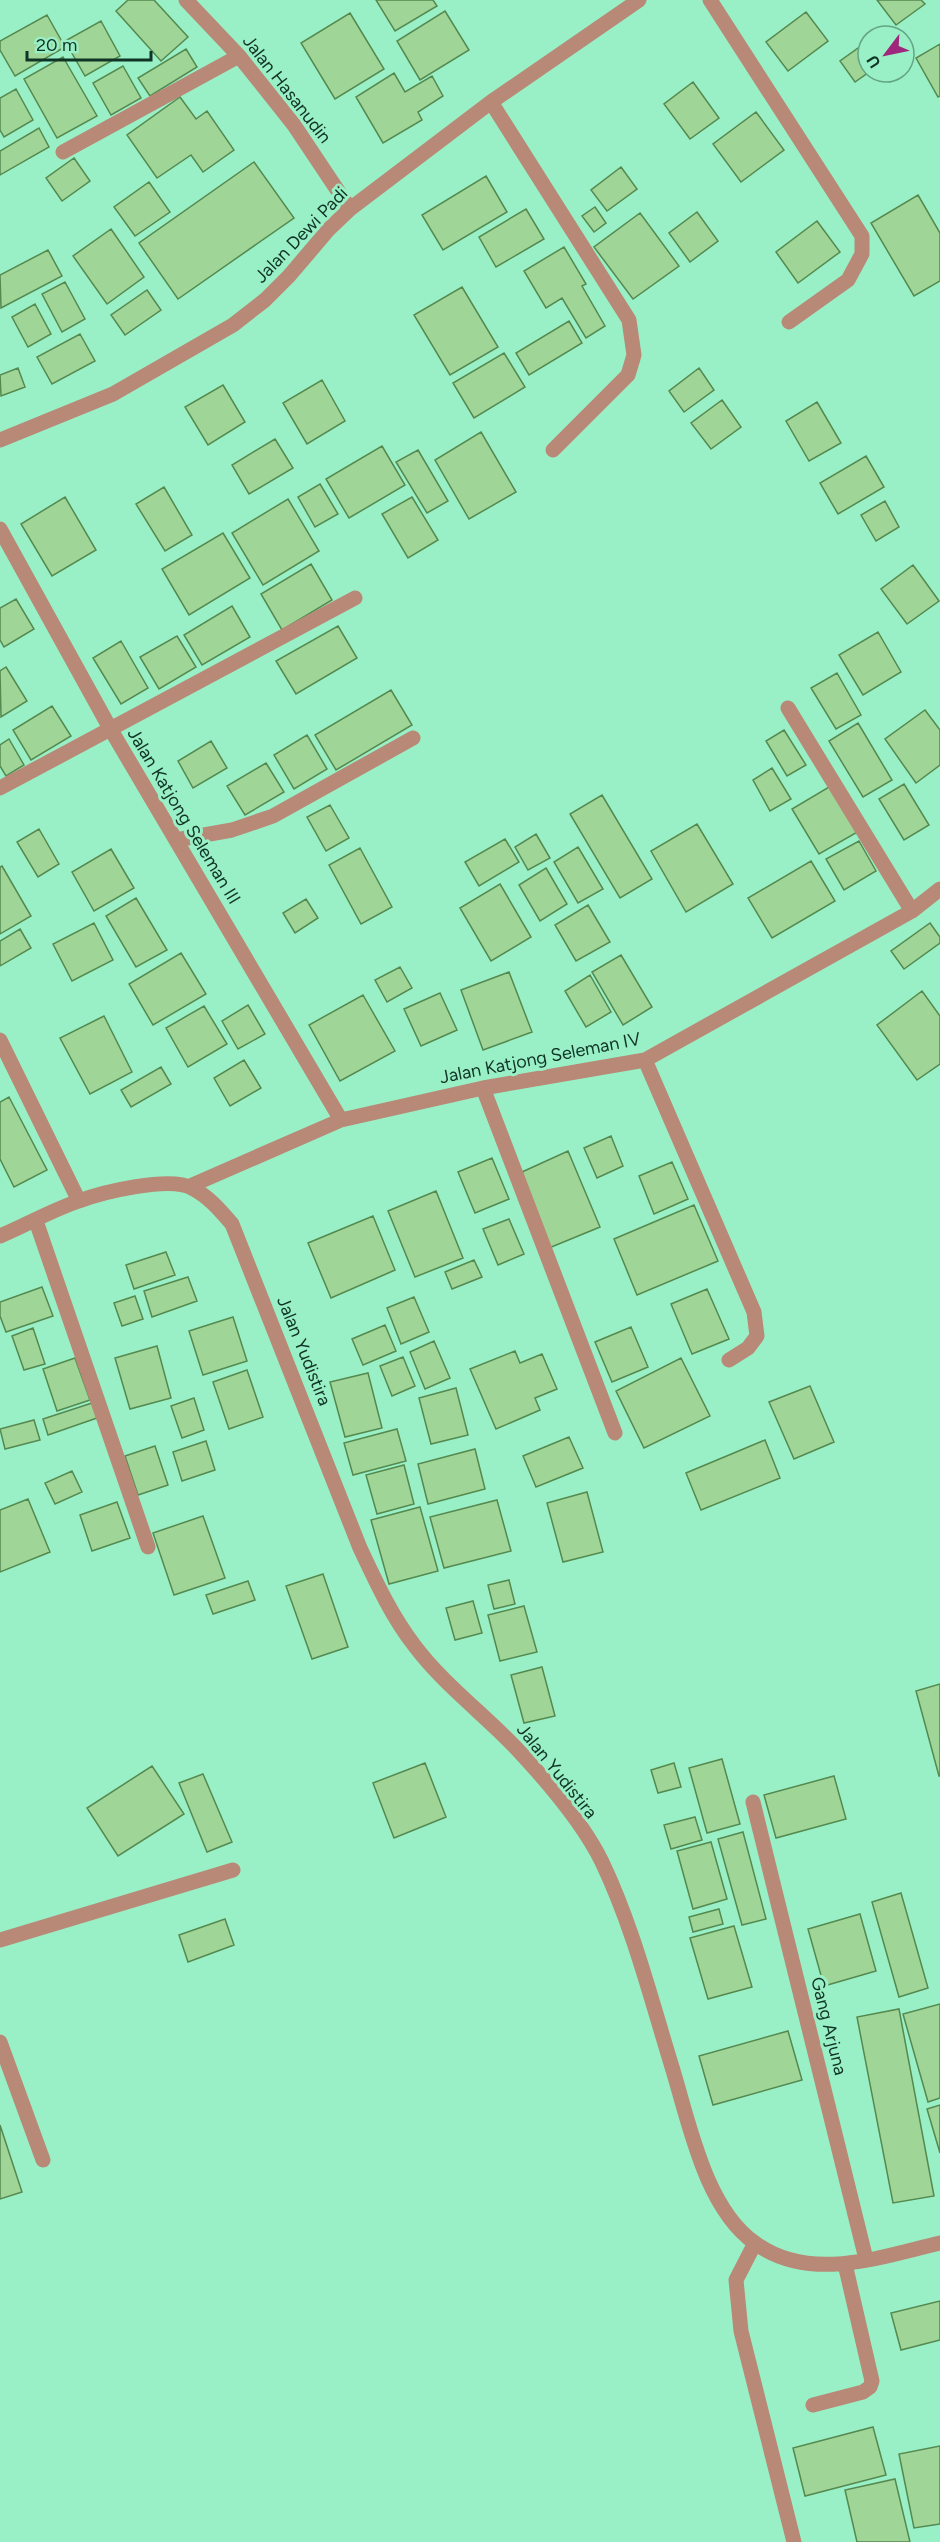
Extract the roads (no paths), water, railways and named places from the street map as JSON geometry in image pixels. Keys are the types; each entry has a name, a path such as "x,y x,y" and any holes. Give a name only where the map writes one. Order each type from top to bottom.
{"street":[{"name":"Jalan Hasanudin","path":"186,0 239,56 294,125 350,208"},
{"name":"Jalan Dewi Padi","path":"0,440 113,394 233,325 265,300 289,276 350,208 491,102 639,0"},
{"path":"710,0 862,236 862,254 848,280 789,322"},
{"path":"63,152 239,56"},
{"path":"491,102 629,320 634,355 627,375 553,450"},
{"name":"Jalan Katjong Seleman III","path":"0,529 111,730 341,1120"},
{"path":"0,788 355,598"},
{"path":"788,708 912,912"},
{"path":"176,840 232,830 273,816 413,738"},
{"name":"Jalan Katjong Seleman IV","path":"190,1186 341,1120 483,1088 645,1060 912,912 940,889"},
{"path":"0,1040 79,1201"},
{"path":"645,1060 754,1312 757,1336 748,1348 729,1360"},
{"path":"483,1088 615,1433"},
{"path":"0,1236 79,1201 145,1185 167,1183 190,1186"},
{"name":"Jalan Yudistira","path":"190,1186 212,1202 232,1224 360,1548 382,1596 414,1646 458,1693 517,1749 566,1807 601,1860 625,1916 698,2151 714,2191 732,2222 755,2243 782,2257 811,2265 845,2264 940,2243"},
{"path":"36,1221 148,1547"},
{"name":"Gang Arjuna","path":"753,1802 866,2259"},
{"path":"0,1940 232,1870"},
{"path":"0,2042 43,2160"},
{"path":"755,2243 736,2280 741,2331 794,2542"},
{"path":"813,2405 863,2392 870,2387 872,2381 845,2264"}]}
